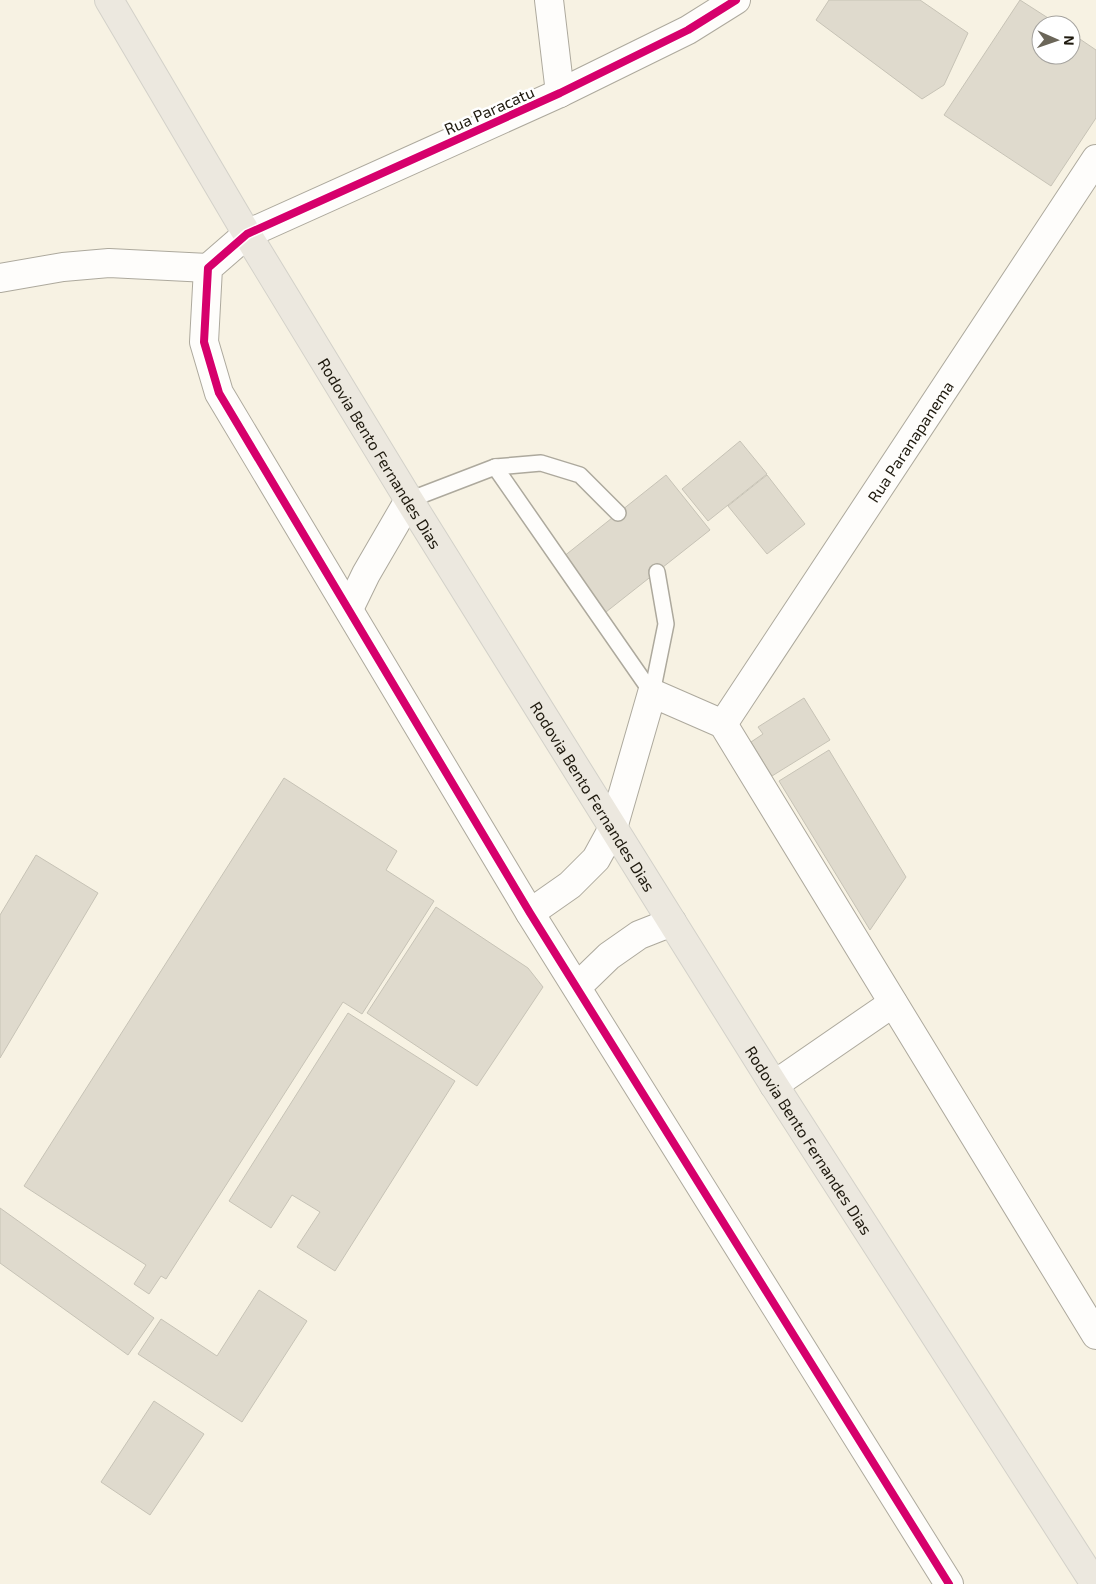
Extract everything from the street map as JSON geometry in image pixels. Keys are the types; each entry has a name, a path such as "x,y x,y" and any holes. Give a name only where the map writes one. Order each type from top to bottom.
{"highway":[{"name":"Rodovia Bento Fernandes Dias","path":"108,0 247,234 409,500 672,922 774,1085 1090,1575"}],"street":[{"path":"549,0 560,93"},
{"name":"Rua Paracatu","path":"208,268 247,234 560,93 688,30 736,0"},
{"name":"Rua Paranapanema","path":"723,724 1096,159"},
{"path":"0,278 63,267 109,262 208,268 204,342 219,393 530,913 578,987 949,1584"},
{"path":"349,609 366,574 409,500"},
{"path":"530,913 570,885 596,858 614,828 652,693 723,724 1096,1335"},
{"path":"578,987 610,956 639,936 672,922"},
{"path":"774,1085 893,1003"}],"lane":[{"path":"409,500 494,467 541,463 580,475 618,514"},
{"path":"494,467 652,693"},
{"path":"652,693 666,624 657,572"}],"building":[{"path":"829,0 920,0 968,33 944,85 922,99 816,20"},
{"path":"1020,0 1043,15 1031,15 1031,65 1081,65 1081,40 1096,50 1096,118 1051,186 944,115"},
{"path":"740,441 767,474 708,521 682,489"},
{"path":"666,475 710,530 606,612 563,557"},
{"path":"767,475 805,524 767,554 728,506"},
{"path":"804,698 830,740 772,776 751,742 763,734 758,727"},
{"path":"829,750 906,877 870,930 779,781"},
{"path":"284,778 397,851 386,870 434,901 362,1014 343,1002 166,1279 161,1276 149,1294 134,1284 146,1265 24,1186"},
{"path":"36,855 98,893 0,1058 0,915"},
{"path":"436,907 528,968 543,987 477,1086 367,1013"},
{"path":"348,1013 455,1081 335,1271 297,1247 320,1212 292,1195 271,1228 229,1201"},
{"path":"0,1208 154,1318 128,1355 0,1263"},
{"path":"259,1290 307,1321 242,1422 138,1354 161,1319 217,1356"},
{"path":"154,1401 204,1434 150,1515 101,1482"}],"cycle path":[{"path":"736,0 688,30 560,93 247,234 208,268 204,342 219,393 530,913 949,1584"}]}
